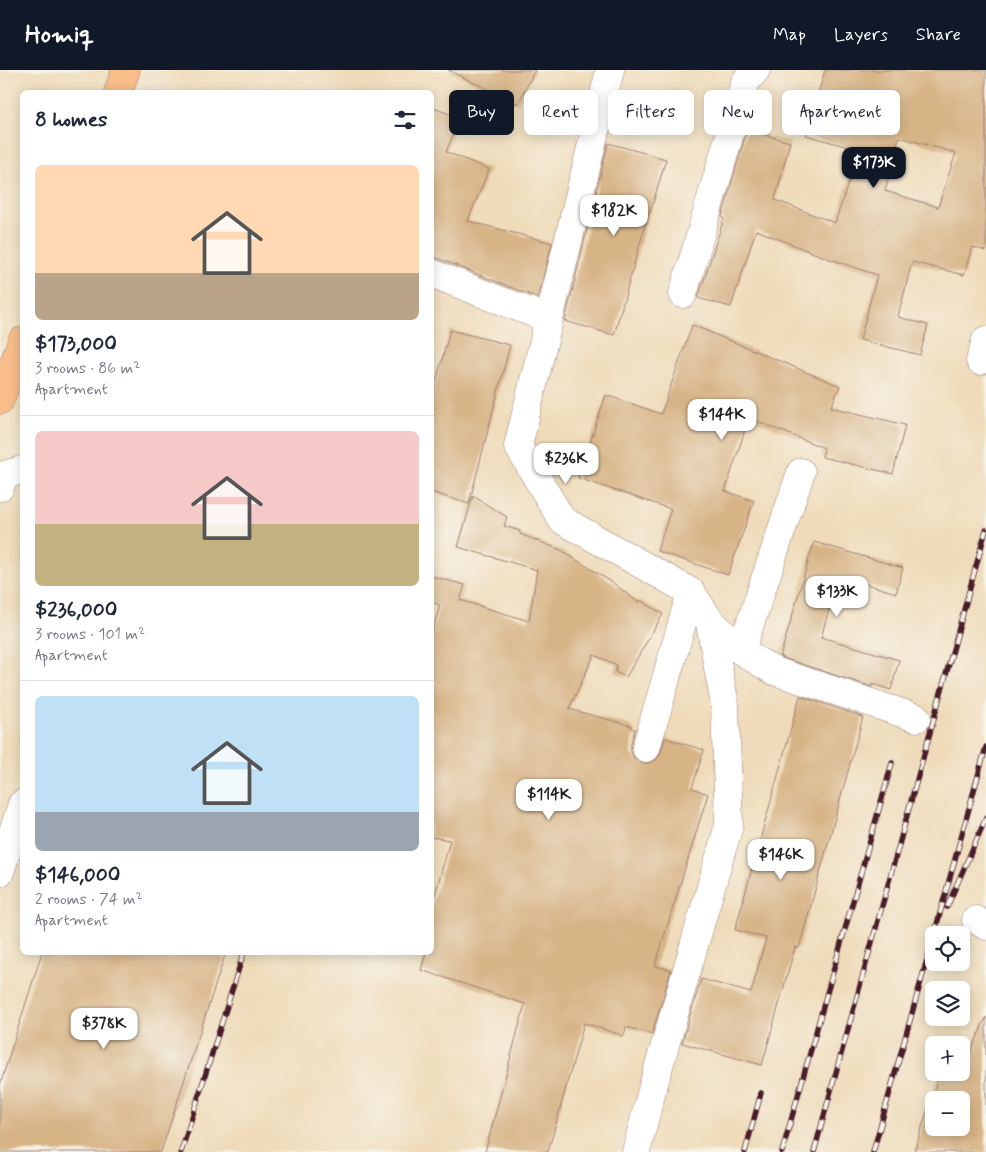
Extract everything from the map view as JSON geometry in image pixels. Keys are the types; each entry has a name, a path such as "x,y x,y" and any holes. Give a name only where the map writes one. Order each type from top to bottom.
{"main road":[{"path":"119,90 126,70"},
{"path":"0,400 20,346"}],"street":[{"path":"610,70 518,446 562,520 691,592 708,619 742,651 774,671 917,718"},
{"path":"683,294 745,82 756,70"},
{"path":"434,274 548,319"},
{"path":"0,487 4,475 20,471"},
{"path":"742,651 801,472"},
{"path":"646,748 691,592"},
{"path":"636,1152 728,825 725,705 708,619"},
{"path":"0,872 20,810"}],"building":[{"path":"448,70 535,70 518,104 514,102 514,90 489,90"},
{"path":"825,70 986,70 986,251 972,247 964,275 912,262 898,317 928,325 920,355 860,340 877,275 824,257 756,230 731,307 698,298 724,218 722,217 746,135 765,135 790,142 775,200 835,223 859,150 806,135 900,135 900,90 819,90","holes":["899,137 956,153 938,207 885,191"]},
{"path":"434,108 449,114 449,135 453,135 446,152 489,169 468,221 552,243 538,298 434,258"},
{"path":"608,143 666,159 614,335 565,321"},
{"path":"692,325 840,386 831,407 905,425 893,474 822,457 824,448 749,418 725,491 754,501 728,575 657,551 671,509 578,478 606,395 661,414"},
{"path":"450,330 510,345 469,504 434,493 434,390"},
{"path":"473,496 507,517 504,526 520,531 520,534 561,550 613,583 639,603 640,600 663,614 626,677 615,672 617,665 594,655 569,709 632,726 631,728 635,729 631,752 634,758 641,763 649,763 657,759 665,738 704,750 692,788 708,794 655,966 671,970 652,1034 626,1027 624,1036 584,1023 548,1152 485,1152 525,1004 421,970 425,955 434,955 434,899 450,840 434,837 434,625 440,605 434,603 434,577 465,585 460,600 529,621 537,570 458,547"},
{"path":"814,542 903,568 896,593 839,576 821,637 899,660 891,690 872,684 872,687 780,657"},
{"path":"800,696 863,717 799,948 795,947 762,1065 682,1043 701,979 751,993 766,938 735,930"},
{"path":"41,955 225,955 161,1152 0,1152 0,1085"},
{"path":"986,1017 986,1152 914,1152 925,1118 925,1136 970,1136 970,1091 934,1091 937,1081 970,1081 970,1054"}],"railway":[{"path":"814,1152 986,530"},
{"path":"936,926 986,747"},
{"path":"782,1152 892,763"},
{"path":"947,907 986,818"},
{"path":"181,1152 243,955"},
{"path":"873,1152 925,967"},
{"path":"745,1152 761,1093"}]}
